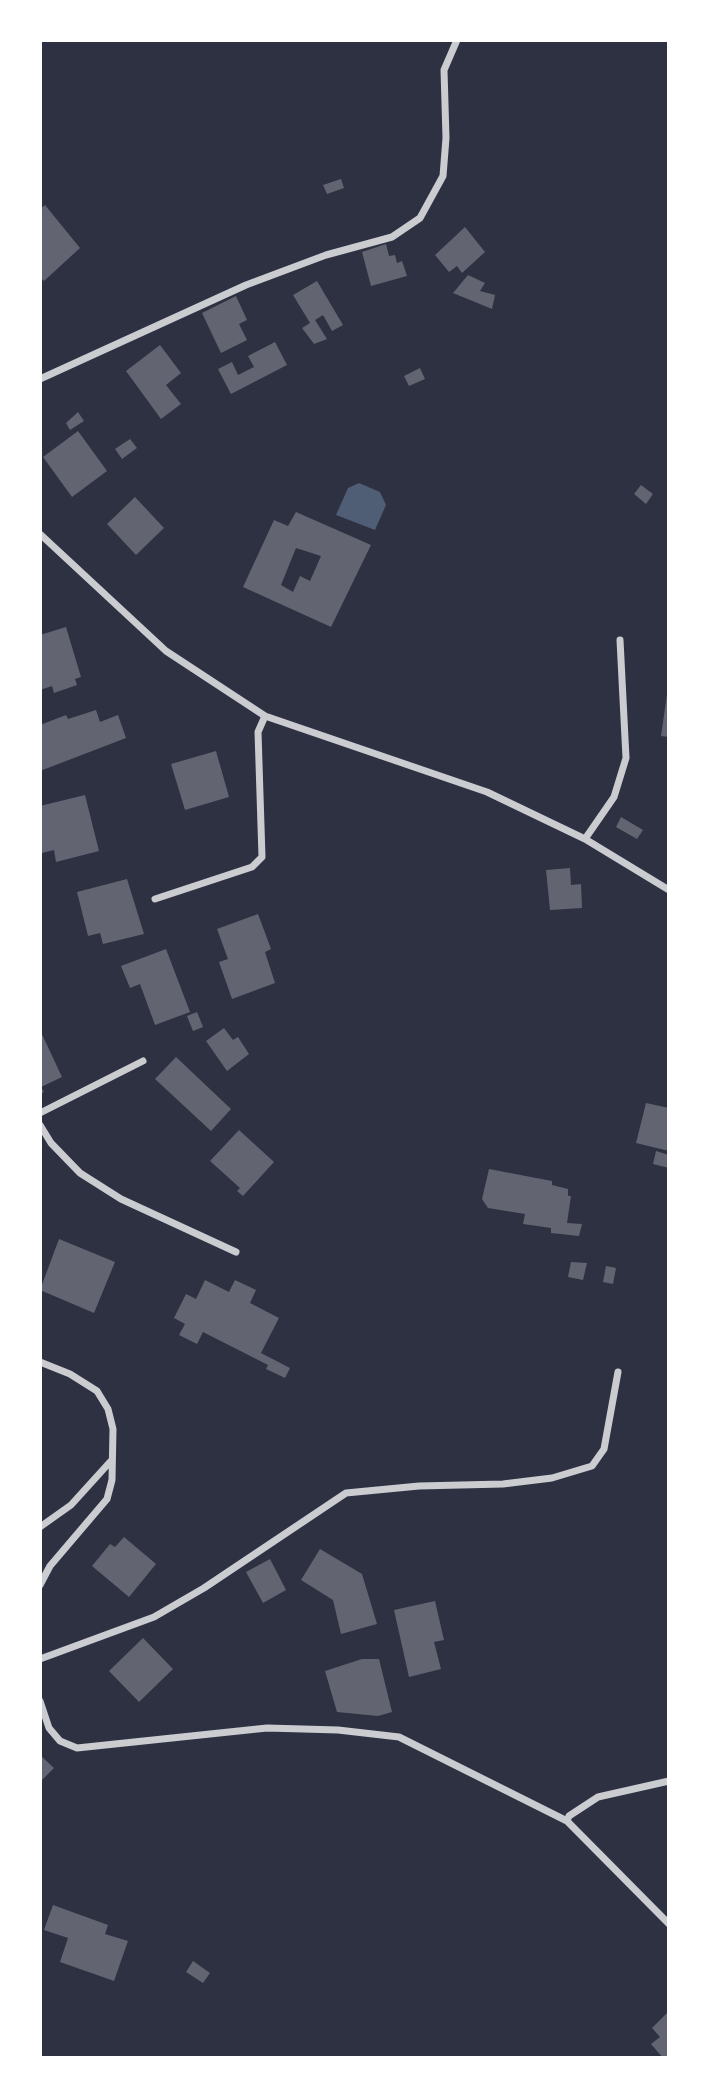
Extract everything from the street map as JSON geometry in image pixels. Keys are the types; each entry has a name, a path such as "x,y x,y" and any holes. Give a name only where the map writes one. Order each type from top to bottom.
{"street":[{"path":"40,379 246,285 326,255 391,237 420,218 443,176 446,138 444,70 457,40"},
{"path":"40,534 166,651 265,716 487,792 585,839 669,890"},
{"path":"585,839 614,797 626,758 620,640"},
{"path":"155,899 252,867 262,857 258,732 265,716"},
{"path":"40,1113 143,1061"},
{"path":"40,1125 51,1143 80,1173 121,1199 236,1252"},
{"path":"40,1362 70,1374 97,1391 108,1409 113,1429 110,1462 112,1480 107,1499 50,1566 40,1585"},
{"path":"40,1659 153,1617 204,1588 346,1493 419,1486 503,1484 552,1478 592,1466 604,1449 618,1373"},
{"path":"40,1527 71,1505 110,1462"},
{"path":"40,1702 49,1728 60,1741 77,1748 267,1728 338,1730 399,1737 567,1821 669,1924"},
{"path":"567,1821 569,1816 598,1797 669,1781"}],"water":[{"path":"359,483 380,492 386,505 375,530 336,515 348,488"}],"building":[{"path":"341,179 344,188 327,194 323,185"},
{"path":"45,205 80,248 44,281 40,277 40,209"},
{"path":"465,227 485,252 462,273 457,266 449,272 435,255"},
{"path":"386,244 389,256 395,255 397,263 402,261 407,276 371,286 362,252"},
{"path":"468,275 485,283 480,291 495,295 492,309 453,293"},
{"path":"317,281 343,325 332,331 323,315 315,320 327,339 314,344 302,328 310,323 293,295"},
{"path":"236,296 247,320 239,324 247,340 221,353 202,313"},
{"path":"275,342 287,365 231,394 218,369 232,362 238,375 254,367 248,356"},
{"path":"160,345 181,373 166,385 181,404 161,419 126,371"},
{"path":"420,368 425,379 409,386 404,376"},
{"path":"78,412 84,421 70,430 66,423"},
{"path":"78,431 107,471 72,497 43,457"},
{"path":"130,439 137,448 122,459 115,449"},
{"path":"641,485 653,494 646,504 634,494"},
{"path":"135,497 164,528 136,555 107,524"},
{"path":"296,512 371,545 331,627 243,587 274,520 288,526","holes":["296,548 321,556 310,581 300,576 293,592 281,585"]},
{"path":"66,627 81,677 75,679 77,685 54,693 52,686 40,690 40,635"},
{"path":"669,694 669,737 661,736"},
{"path":"96,710 100,722 118,715 126,738 40,771 40,725 66,715 68,719"},
{"path":"216,751 229,797 185,810 171,764"},
{"path":"85,795 99,851 56,862 54,850 42,853 40,806"},
{"path":"621,817 643,830 637,839 616,827"},
{"path":"570,868 571,885 581,884 582,908 550,910 546,870"},
{"path":"127,879 144,934 103,944 100,933 88,936 77,892"},
{"path":"258,914 271,949 265,952 275,983 232,999 219,962 228,959 217,929"},
{"path":"166,949 190,1012 155,1025 140,984 130,988 121,966"},
{"path":"197,1012 203,1027 193,1031 187,1016"},
{"path":"224,1028 233,1040 238,1037 249,1054 227,1071 206,1041"},
{"path":"40,1030 62,1077 41,1087 44,1092 40,1094"},
{"path":"176,1057 231,1109 211,1131 155,1079"},
{"path":"646,1103 669,1108 669,1151 636,1143"},
{"path":"239,1130 274,1162 243,1196 237,1191 240,1188 210,1161"},
{"path":"656,1151 669,1155 669,1168 653,1164"},
{"path":"489,1169 552,1181 552,1185 568,1189 568,1196 571,1196 567,1223 582,1224 579,1236 551,1233 551,1228 523,1224 525,1214 488,1208 482,1199"},
{"path":"59,1239 115,1262 94,1313 40,1290"},
{"path":"571,1262 587,1263 583,1280 568,1277"},
{"path":"606,1266 616,1268 613,1284 603,1282"},
{"path":"205,1280 229,1292 235,1280 256,1290 250,1303 279,1318 261,1353 290,1368 285,1378 266,1369 268,1365 203,1332 197,1344 179,1335 185,1324 174,1318 186,1294 196,1299"},
{"path":"124,1537 156,1564 129,1597 92,1566 110,1544 115,1547"},
{"path":"320,1549 362,1574 377,1624 341,1634 333,1600 301,1580"},
{"path":"270,1559 286,1590 263,1603 246,1572"},
{"path":"435,1601 444,1640 434,1642 441,1669 409,1677 394,1610"},
{"path":"143,1638 173,1669 139,1702 109,1671"},
{"path":"362,1659 379,1659 392,1712 378,1716 337,1712 325,1671"},
{"path":"40,1755 54,1768 40,1782"},
{"path":"53,1905 108,1925 105,1934 128,1941 114,1981 60,1962 68,1938 44,1930"},
{"path":"193,1961 210,1973 203,1983 186,1972"},
{"path":"669,2011 669,2058 663,2058 651,2044 660,2037 652,2028"}]}
